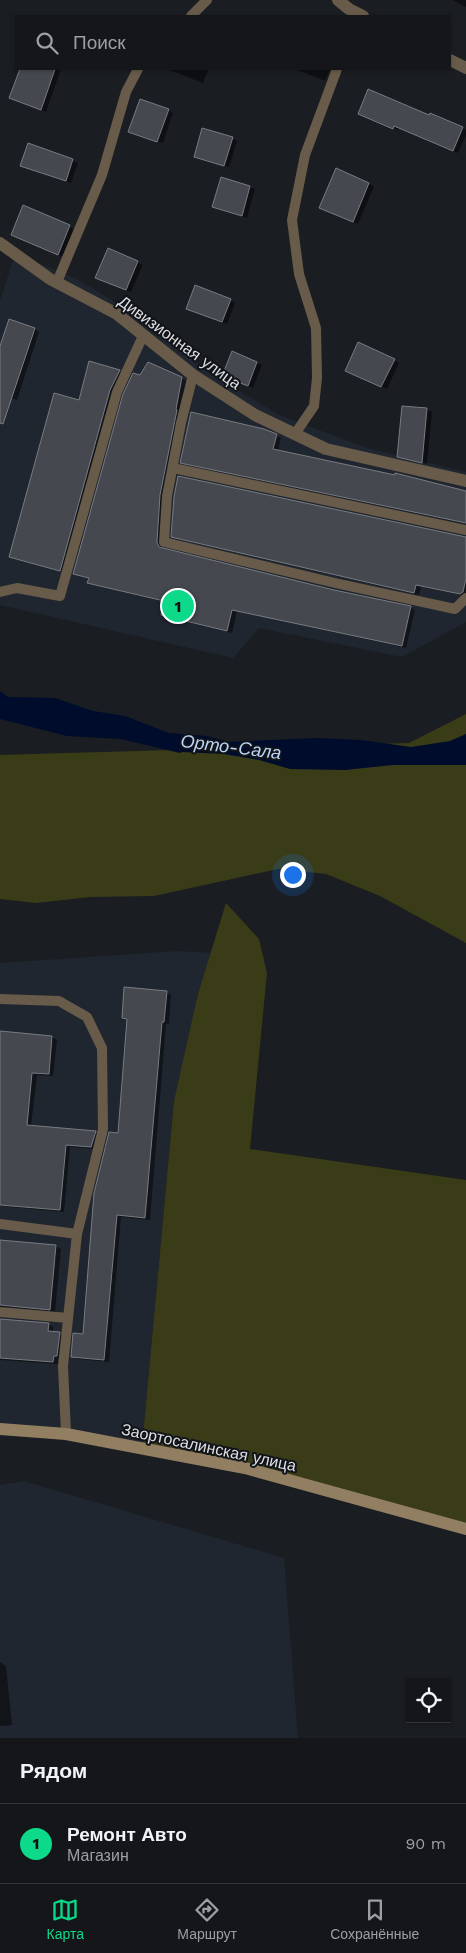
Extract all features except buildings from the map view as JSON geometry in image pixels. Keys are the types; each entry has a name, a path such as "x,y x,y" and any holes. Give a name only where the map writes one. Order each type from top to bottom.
{"street":[{"path":"338,0 348,13"},
{"path":"451,60 466,68"},
{"name":"Дивизионная улица","path":"0,243 57,282 117,314 193,375 255,415 326,449 466,481"},
{"name":"Заортосалинская улица","path":"0,1429 66,1434 245,1468 466,1529"}],"lane":[{"path":"192,15 207,0"},
{"path":"57,282 102,175 126,92 137,70"},
{"path":"295,434 314,406 317,378 316,328 298,274 292,220 305,155 337,70"},
{"path":"0,592 16,588 60,596 117,392 143,336"},
{"path":"193,375 181,423 167,496 164,542 335,583 455,609 466,598"},
{"path":"173,468 466,530"},
{"path":"0,999 59,1002 87,1017 102,1048 103,1129 77,1234 63,1366 66,1434"},
{"path":"0,1224 77,1234"},
{"path":"0,1312 68,1318"}],"shaded area":[{"path":"15,254 75,278 147,321 184,340 198,366 279,415 367,448 466,472 466,622 402,657 259,628 233,658 0,605 0,301"},
{"path":"179,951 211,953 174,1101 142,1447 0,1429 0,963"},
{"path":"24,1481 284,1558 298,1738 0,1738 0,1485"}],"green space":[{"path":"466,714 466,943 380,896 326,874 278,869 154,896 91,897 36,903 0,899 0,755 409,743"},
{"path":"226,903 259,939 267,973 250,1149 466,1180 466,1526 142,1447 174,1101 198,994"}],"water":[{"name":"Орто-Сала","path":"0,691 8,697 55,698 93,711 125,716 169,733 207,736 228,742 318,738 361,740 411,747 450,741 466,734 466,765 393,765 345,770 290,769 259,760 224,754 180,753 121,739 67,736 0,719"}],"place":[{"name":"Ремонт Авто","path":"178,606"}]}
